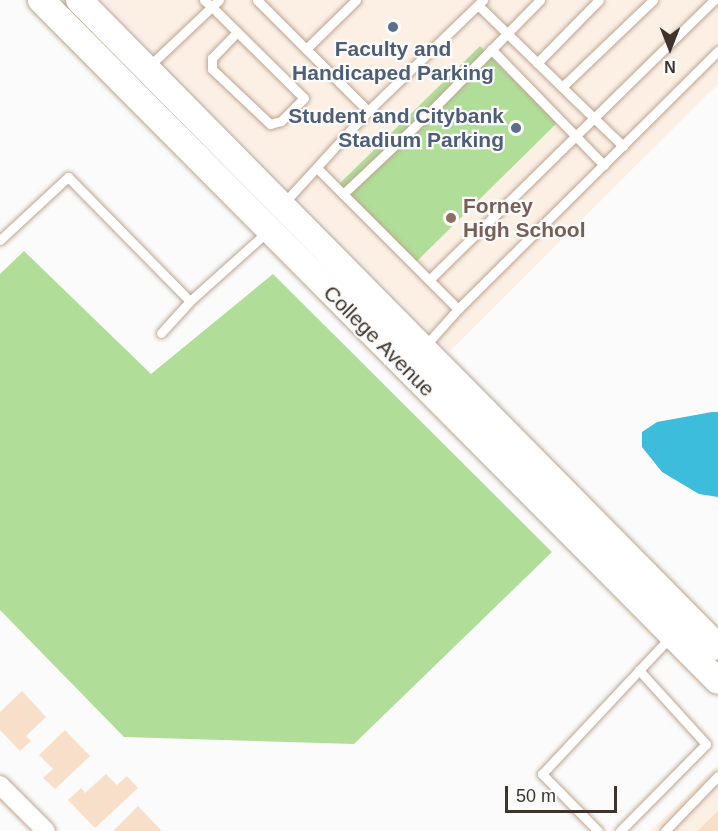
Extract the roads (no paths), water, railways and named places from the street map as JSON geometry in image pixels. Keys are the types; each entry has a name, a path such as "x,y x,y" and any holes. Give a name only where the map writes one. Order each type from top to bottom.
{"main road":[{"name":"College Avenue","path":"41,0 718,681"},
{"name":"College Avenue","path":"79,0 716,642"},
{"path":"269,231 281,205"},
{"path":"402,364 423,347"}],"street":[{"path":"0,785 46,831"}],"lane":[{"path":"204,0 212,7 304,98 281,121 270,124 212,69 212,58 237,32"},
{"path":"146,68 219,0"},
{"path":"257,0 368,111"},
{"path":"306,49 356,0"},
{"path":"343,194 428,114 540,0"},
{"path":"537,63 599,0"},
{"path":"562,87 653,0"},
{"path":"429,280 714,0 718,4"},
{"path":"281,205 368,111 480,3 506,34 623,146"},
{"path":"491,49 604,165"},
{"path":"423,347 458,309 718,51"},
{"path":"317,168 458,309"},
{"path":"0,240 68,177 190,301"},
{"path":"161,333 190,301 269,231"},
{"path":"598,831 542,774 672,635"},
{"path":"639,670 706,744"},
{"path":"620,831 706,744 718,743"},
{"path":"665,831 718,776"}],"water":[{"path":"718,412 718,497 699,494 662,472 642,447 642,432 657,422"}],"place":[{"name":"Faculty and Handicaped Parking","path":"393,27"},
{"name":"Student and Citybank Stadium Parking","path":"516,128"},
{"name":"Forney High School","path":"451,218"}]}
